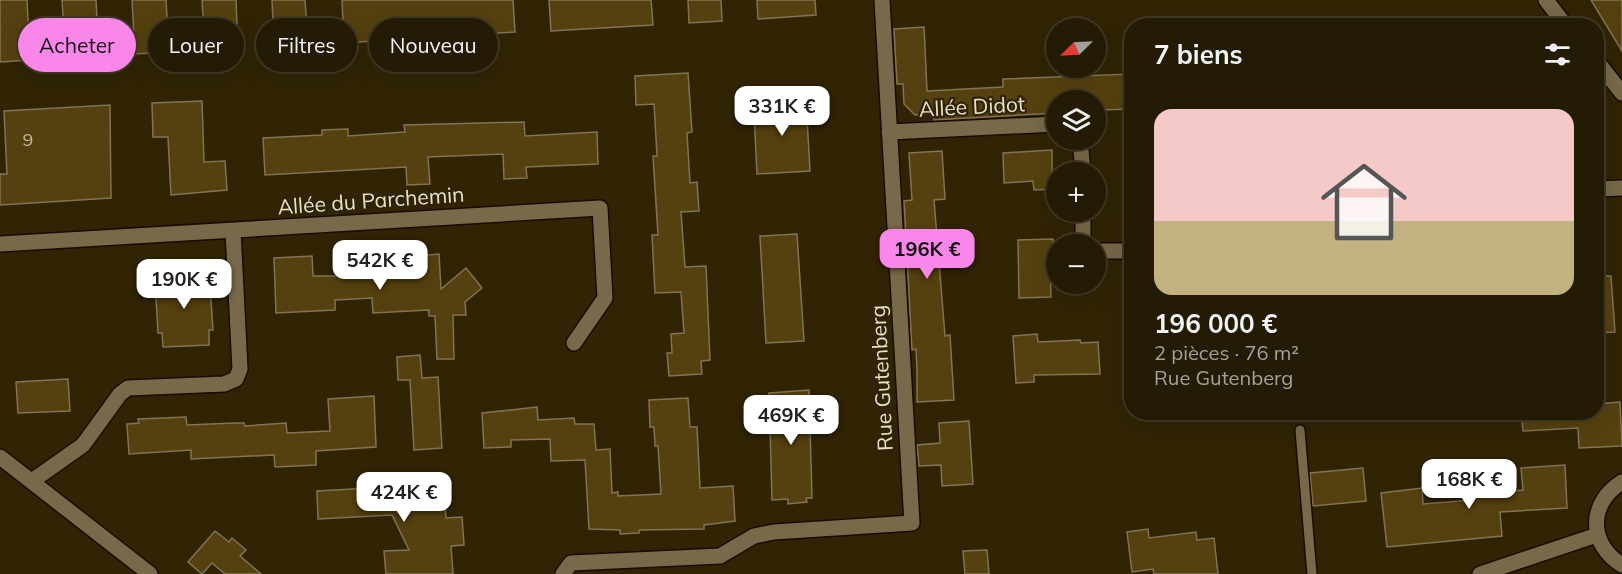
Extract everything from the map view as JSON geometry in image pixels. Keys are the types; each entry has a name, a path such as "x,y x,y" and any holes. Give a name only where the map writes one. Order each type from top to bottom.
{"street":[{"name":"Rue Gutenberg","path":"563,574 571,563 720,556 754,536 774,532 912,524 882,0"},
{"path":"1546,0 1560,18"},
{"path":"1604,70 1622,93"},
{"name":"Allée Didot","path":"889,132 1046,124"},
{"path":"1604,189 1622,188"},
{"name":"Allée du Parchemin","path":"0,244 600,208 605,298 574,343"},
{"path":"32,481 83,445 120,394 128,388 224,384 236,379 240,369 233,231"},
{"path":"1106,250 1122,251"},
{"path":"0,457 150,574"},
{"path":"1622,482 1608,491 1599,504 1595,519 1597,535 1602,548 1622,565"},
{"path":"1480,574 1597,535"}],"lane":[{"path":"1300,430 1312,574"}],"building":[{"path":"0,0 27,0 28,18 18,18 18,61 0,62"},
{"path":"62,0 96,0 97,18 63,18"},
{"path":"132,0 166,0 167,18 148,18 148,53 136,54 136,18 133,18"},
{"path":"202,0 236,0 237,18 203,18"},
{"path":"272,0 305,0 306,18 273,18"},
{"path":"342,0 513,0 515,32 498,33 498,18 369,18 369,41 357,42 357,18 343,18"},
{"path":"549,0 651,0 653,25 551,31"},
{"path":"688,0 721,0 722,21 689,23"},
{"path":"757,0 815,0 816,15 758,19"},
{"path":"1591,0 1622,0 1622,51 1604,18"},
{"path":"924,27 927,91 1003,87 1003,79 1106,78 1106,75 1124,74 1124,109 1106,110 1106,90 1046,90 1046,114 934,120 934,113 915,115 904,104 903,84 897,84 894,29"},
{"path":"688,73 692,132 687,133 690,183 697,182 699,211 681,212 685,267 706,266 710,360 701,361 702,374 669,376 667,353 672,353 671,334 684,333 681,292 655,293 652,235 658,235 653,156 657,156 654,104 636,105 635,76"},
{"path":"806,99 810,171 757,174 754,112 764,112 763,102"},
{"path":"202,101 204,162 225,161 227,190 171,195 168,137 153,137 152,103"},
{"path":"110,105 111,198 0,205 0,174 7,174 4,111"},
{"path":"524,122 525,136 597,132 598,164 526,167 527,178 504,179 503,154 428,157 430,184 407,185 406,167 265,175 263,138 322,135 322,130 348,129 348,136 405,132 404,125"},
{"path":"1052,150 1052,162 1046,162 1046,189 1034,190 1033,181 1004,183 1003,153"},
{"path":"942,151 945,199 934,200 945,336 950,335 954,400 917,402 916,349 912,350 904,201 912,200 909,153"},
{"path":"797,234 804,341 766,343 760,236"},
{"path":"1046,239 1046,294 1051,294 1051,297 1019,298 1018,240"},
{"path":"439,254 441,289 466,268 482,288 465,302 466,315 453,315 454,359 437,359 435,316 429,316 429,310 373,313 372,298 335,300 335,310 276,313 274,258 312,256 313,276 355,276 354,269 370,268 370,260"},
{"path":"205,269 206,286 210,285 213,330 209,330 209,345 163,347 162,333 158,333 155,281 168,280 167,276 186,275 186,270"},
{"path":"1604,276 1611,276 1615,332 1604,333"},
{"path":"1037,334 1038,342 1080,340 1081,343 1098,342 1100,374 1034,375 1034,382 1016,383 1013,336"},
{"path":"420,355 422,378 438,377 442,448 414,450 410,380 398,380 397,357"},
{"path":"68,379 70,411 18,413 16,382"},
{"path":"809,390 812,498 806,498 807,502 788,504 788,499 772,500 769,393"},
{"path":"374,396 376,447 316,451 316,465 275,467 274,455 191,459 191,450 129,454 127,424 139,423 138,419 186,417 187,425 244,423 245,426 286,423 287,433 330,431 328,399"},
{"path":"688,398 690,427 697,427 700,488 733,486 735,521 704,525 704,529 639,530 639,533 620,534 620,530 589,529 585,460 551,461 550,439 511,440 511,447 484,448 482,413 537,407 538,420 574,418 575,424 594,424 596,450 610,449 612,493 618,492 618,496 661,494 658,446 655,446 654,427 650,427 649,400"},
{"path":"1620,402 1622,446 1579,448 1578,428 1523,431 1522,420 1604,420 1604,403"},
{"path":"969,421 973,484 942,486 941,465 919,466 917,445 940,443 939,423"},
{"path":"1565,465 1567,508 1500,512 1502,536 1387,547 1381,493 1422,488 1423,504 1473,500 1473,494 1523,490 1521,468"},
{"path":"1363,468 1366,501 1313,506 1310,473"},
{"path":"443,484 446,518 462,517 464,545 451,546 453,574 386,574 384,551 409,550 392,515 318,519 317,491"},
{"path":"1148,529 1149,538 1196,532 1197,540 1214,538 1218,574 1154,574 1153,569 1132,572 1127,532"},
{"path":"215,531 229,542 232,538 246,550 240,556 261,574 225,574 212,563 202,574 188,562"},
{"path":"987,550 989,574 965,574 963,551"}]}
